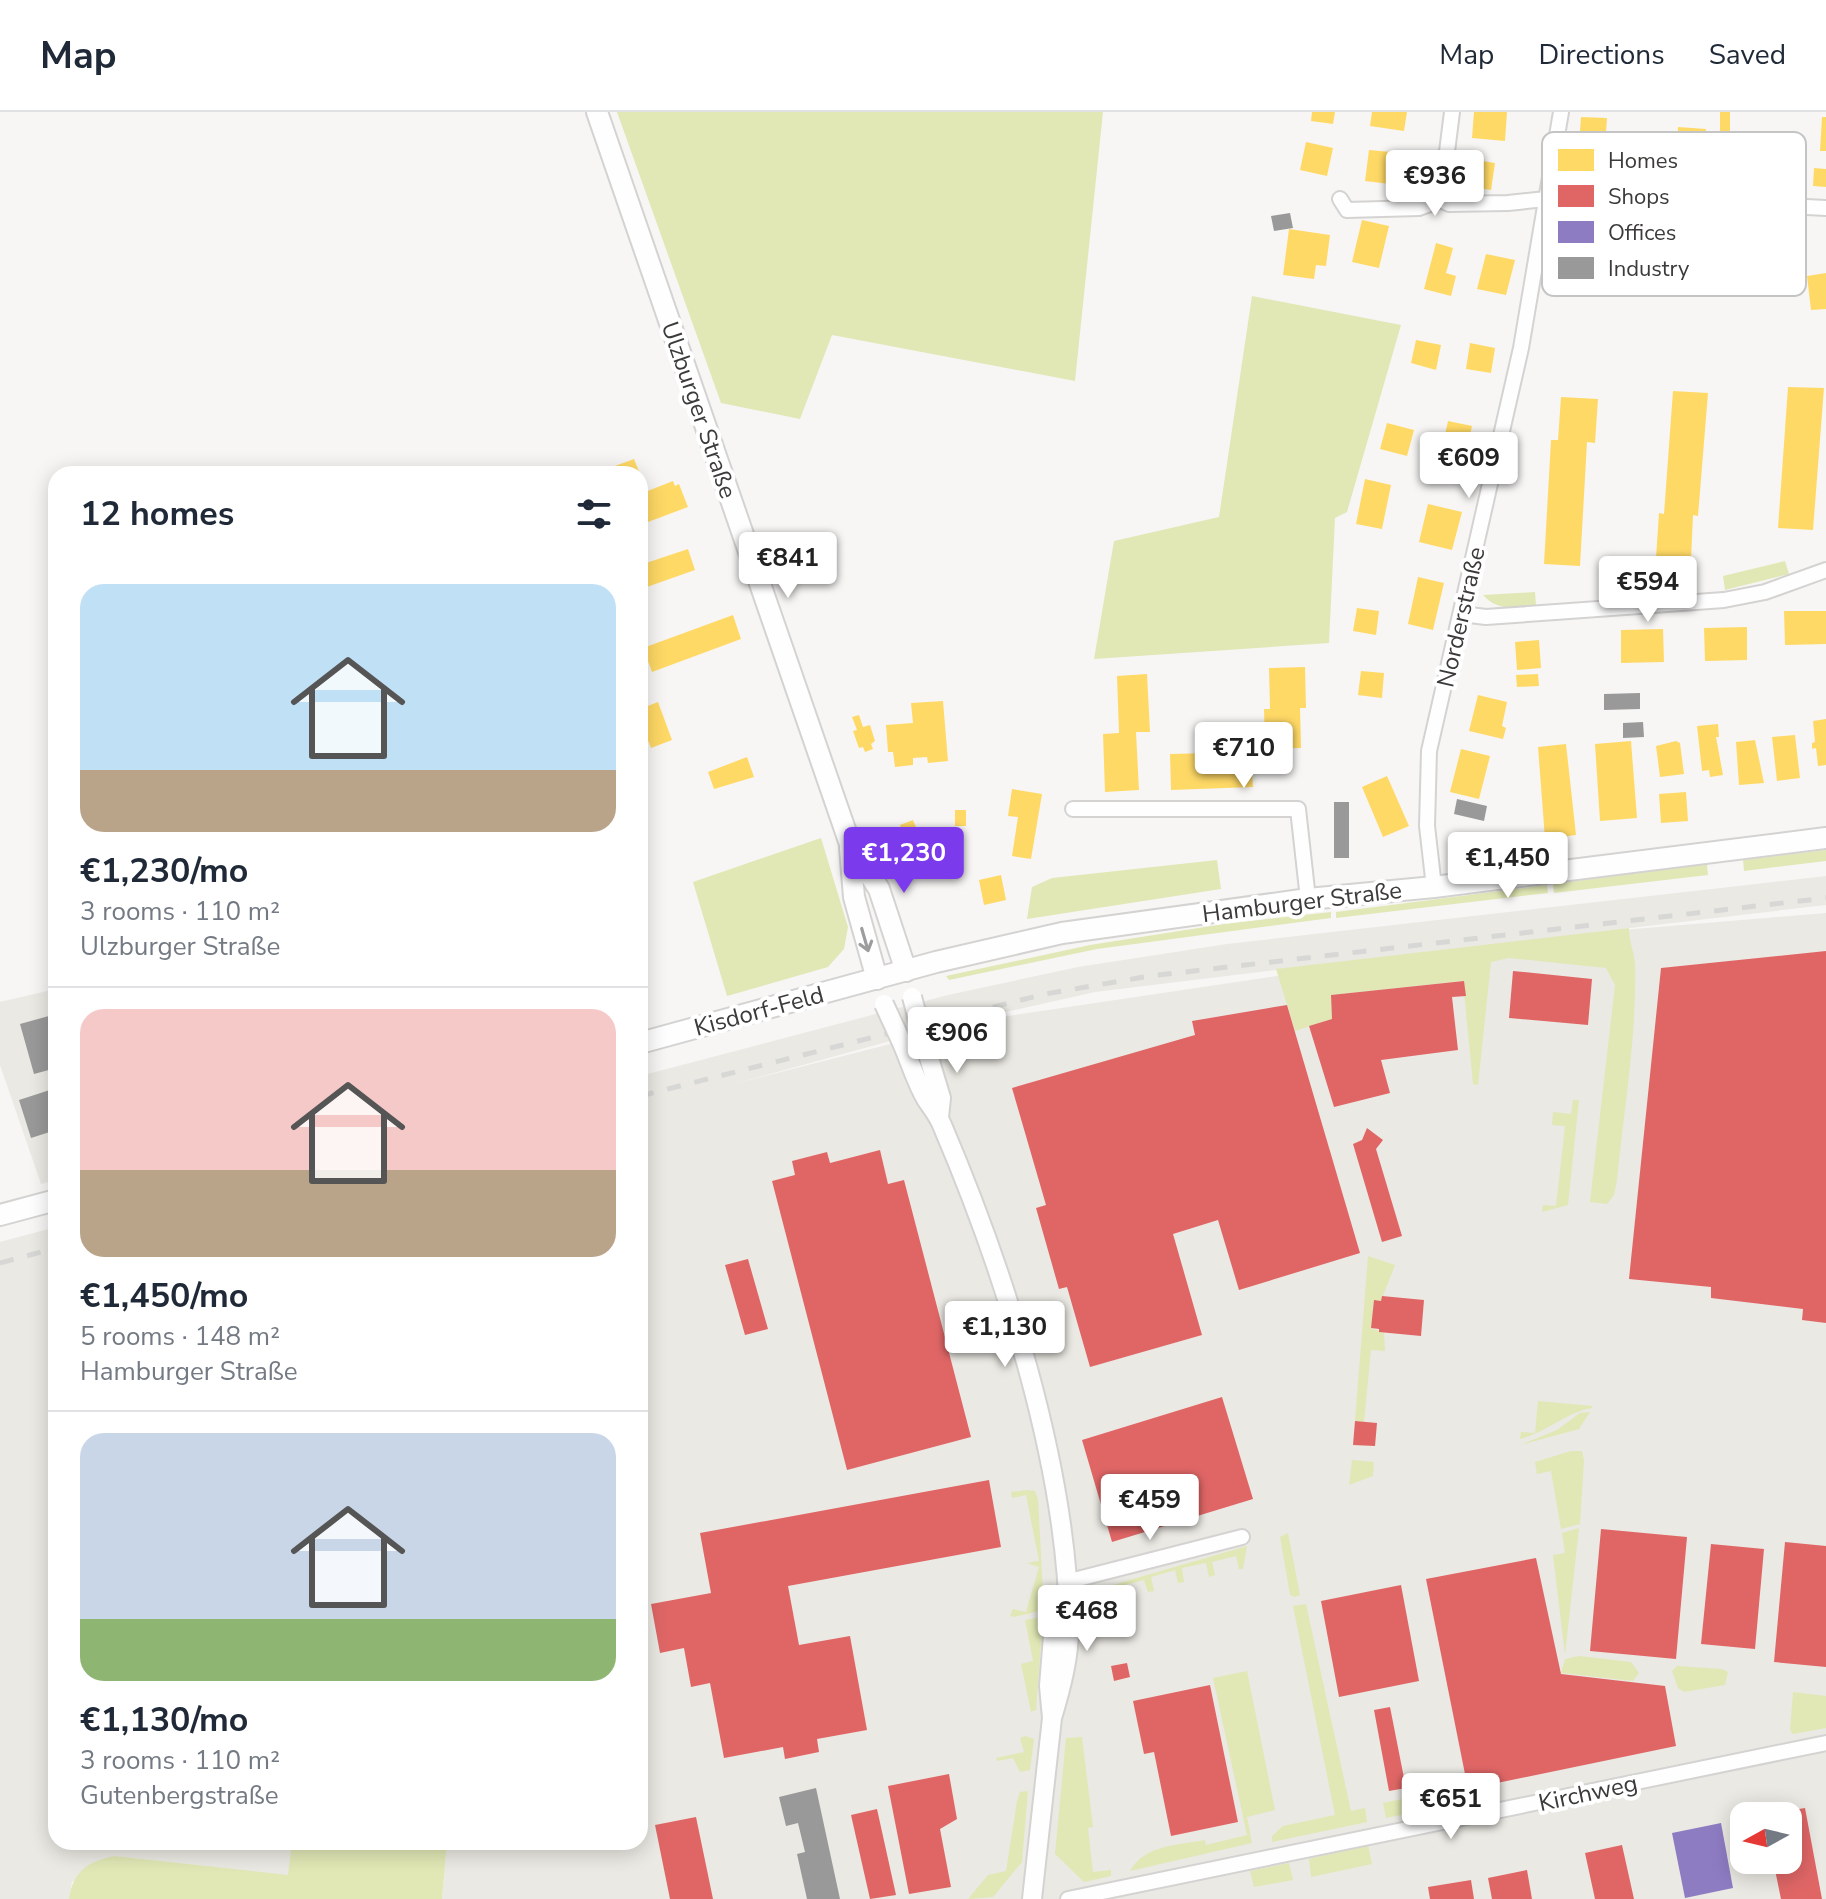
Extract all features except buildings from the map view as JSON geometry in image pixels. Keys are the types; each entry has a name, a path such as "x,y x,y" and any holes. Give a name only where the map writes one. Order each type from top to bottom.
{"main road":[{"name":"Ulzburger Straße","path":"597,112 850,844 879,889 906,971"},
{"name":"Hamburger Straße","path":"877,979 1062,933 1308,899 1434,887 1826,838"},
{"name":"Ulzburger Straße","path":"850,844 854,897 877,979"},
{"name":"Kisdorf-Feld","path":"648,1041 877,979"},
{"path":"0,1215 48,1202"}],"street":[{"path":"1441,200 1452,112"},
{"name":"Norderstraße","path":"1558,132 1561,112"},
{"path":"1340,199 1347,210 1419,208 1441,200 1449,204 1542,200"},
{"path":"1806,207 1826,208"},
{"name":"Norderstraße","path":"1434,887 1427,826 1429,751 1513,388 1542,228"},
{"path":"1461,614 1486,617 1724,600 1765,592 1826,570"},
{"path":"1073,809 1298,809 1308,899"},
{"path":"906,971 941,1098 939,1117"},
{"path":"877,979 884,1004 925,1098 939,1117 991,1255 1019,1342 1052,1470 1070,1625 1062,1686 1052,1718 1032,1899"},
{"path":"1066,1582 1242,1537"},
{"name":"Kirchweg","path":"1068,1899 1826,1743"}],"shaded area":[{"path":"1826,876 1826,905 1587,933 1826,913 1826,1899 442,1899 446,1850 648,1850 648,1074 948,995 1078,967 1227,944","holes":["1484,945 988,1019 730,1085 952,1024 1095,992"]},
{"path":"48,991 48,1182 41,1184 0,1065 0,1002"},
{"path":"48,1229 48,1850 291,1850 289,1876 115,1856 72,1882 69,1899 0,1899 0,1242"}],"green space":[{"path":"617,112 1103,112 1075,381 832,335 800,419 721,403"},
{"path":"1252,296 1401,325 1347,512 1335,518 1329,643 1094,659 1114,541 1219,517"},
{"path":"1785,561 1789,574 1725,590 1723,576"},
{"path":"1535,592 1536,605 1514,607 1495,604 1483,595"},
{"path":"821,838 848,927 844,949 828,967 727,996 693,882"},
{"path":"1826,850 1826,861 1744,871 1743,860"},
{"path":"1217,860 1221,889 1027,919 1032,887 1052,878"},
{"path":"1707,864 1708,875 1554,893 1553,884"},
{"path":"1547,885 1548,893 1336,918 1336,912"},
{"path":"1331,912 1331,918 1097,949 949,980 946,976 1090,945 1224,924"},
{"path":"1629,928 1635,964 1632,1045 1617,1180 1614,1195 1607,1204 1590,1202 1615,985 1606,968 1509,958 1491,962 1478,1085 1473,1084 1463,981 1331,995 1332,1019 1295,1031 1276,969"},
{"path":"1573,1100 1579,1100 1568,1205 1542,1212 1543,1205 1556,1206 1565,1126 1552,1125 1553,1112 1571,1114"},
{"path":"1368,1256 1395,1265 1381,1301 1374,1301 1371,1328 1384,1333 1385,1351 1371,1350 1364,1422 1355,1421"},
{"path":"1538,1401 1592,1408 1575,1413 1539,1432 1520,1439 1521,1432 1535,1433"},
{"path":"1590,1412 1579,1429 1520,1445 1557,1430 1580,1413"},
{"path":"1571,1451 1582,1451 1584,1460 1580,1524 1561,1529 1551,1471 1537,1474 1535,1462"},
{"path":"1352,1460 1374,1462 1373,1476 1349,1485"},
{"path":"1035,1491 1038,1499 1044,1610 1014,1617 1010,1616 1013,1609 1026,1612 1039,1567 1027,1563 1039,1561 1026,1495 1012,1498 1011,1492"},
{"path":"1579,1528 1565,1655 1553,1555 1565,1553 1562,1533"},
{"path":"1288,1533 1300,1595 1295,1597 1290,1595 1280,1537"},
{"path":"1247,1546 1243,1569 1239,1569 1236,1556 1212,1562 1215,1575 1209,1577 1206,1563 1182,1568 1184,1582 1178,1583 1175,1570 1151,1577 1154,1591 1148,1592 1144,1580 1121,1586 1124,1599 1118,1601 1114,1589 1106,1591 1110,1604 1103,1609 1091,1604 1102,1597 1099,1589"},
{"path":"1306,1604 1351,1811 1365,1808 1367,1822 1272,1842 1272,1836 1283,1826 1335,1815 1293,1606"},
{"path":"1043,1617 1036,1710 1031,1712 1021,1664 1033,1661 1025,1620"},
{"path":"1579,1656 1631,1662 1639,1673 1633,1681 1561,1673 1565,1659"},
{"path":"1677,1666 1722,1669 1728,1672 1725,1685 1684,1692 1678,1688 1672,1671"},
{"path":"1247,1671 1275,1810 1247,1817 1252,1843 1130,1871 1136,1862 1153,1851 1205,1840 1206,1845 1247,1835 1213,1678"},
{"path":"1793,1692 1826,1696 1826,1728 1793,1734 1790,1730"},
{"path":"1082,1737 1093,1827 1088,1828 1093,1872 1111,1870 1111,1876 1084,1882 1055,1854 1066,1738"},
{"path":"1020,1738 1034,1739 1030,1770 1020,1772 1013,1758 997,1761 996,1758 1024,1752"},
{"path":"1446,1790 1449,1805 1386,1818 1383,1803"},
{"path":"1028,1791 1022,1862 993,1897 968,1899 988,1875 1006,1871 1017,1801 1020,1792"},
{"path":"1368,1845 1372,1864 1311,1877 1309,1859"},
{"path":"291,1850 446,1850 442,1899 69,1899 74,1881 83,1869 115,1856 288,1875"},
{"path":"1289,1863 1293,1880 1254,1887 1250,1871"}],"railway":[{"path":"648,1094 1045,994 1150,976 1826,898"},
{"path":"0,1263 48,1250"}]}
